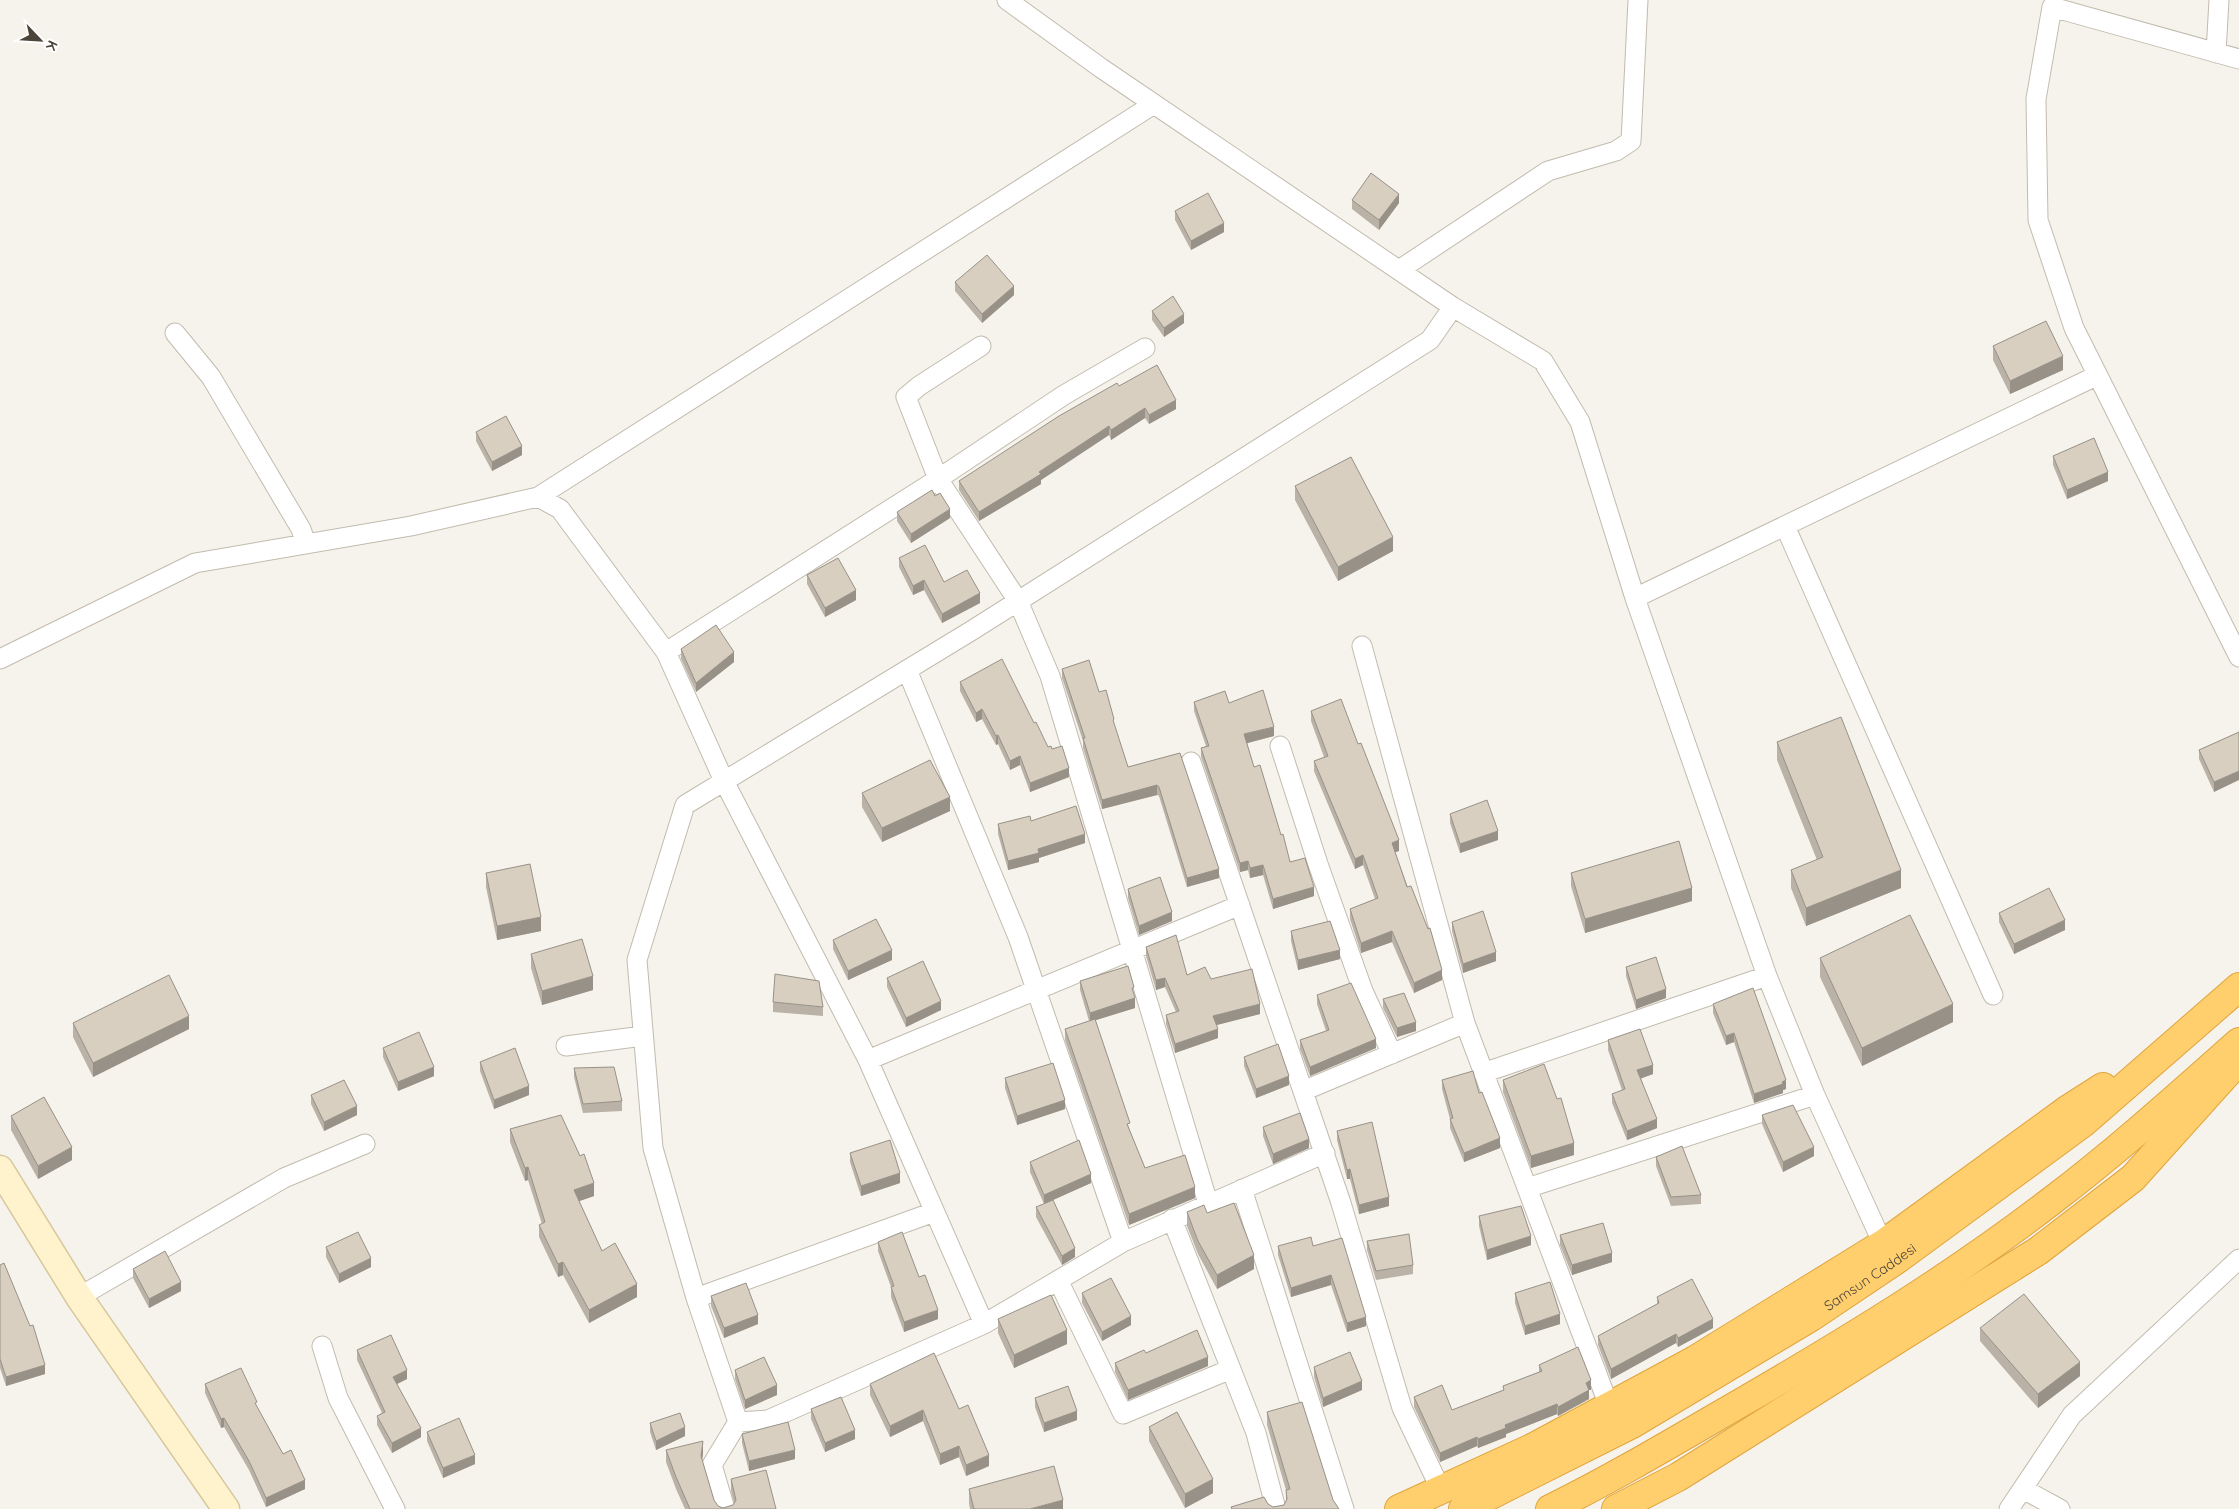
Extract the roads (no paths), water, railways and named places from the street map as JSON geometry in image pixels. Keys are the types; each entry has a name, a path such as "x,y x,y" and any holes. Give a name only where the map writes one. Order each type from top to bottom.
{"highway":[{"name":"Samsun Caddesi","path":"1463,1509 1632,1424 1811,1316 1900,1258 2083,1123 2239,987"},
{"path":"1399,1509 1534,1448 1695,1360 1883,1244 2067,1110 2191,1030"},
{"path":"1550,1509 1607,1481 1819,1358 1975,1256 2049,1204 2121,1147 2239,1042"},
{"path":"1616,1509 1678,1477 2038,1251 2133,1178 2239,1060"}],"street":[{"path":"1007,0 1154,104 1453,307 1543,361 1580,422 1635,598 1767,976 1815,1095 1883,1244"},
{"path":"1399,270 1548,171 1616,151 1631,141 1638,0"},
{"path":"2216,53 2219,0"},
{"path":"2239,60 2047,2 2036,99 2038,220 2074,328 2096,376 2239,657"},
{"path":"0,659 195,564 411,526 538,498 1154,104"},
{"path":"725,1509 712,1465 738,1422 696,1298 653,1148 638,960 685,805 1018,601 1430,340 1453,307"},
{"path":"175,333 210,377 301,529 306,544"},
{"path":"981,346 919,386 906,397 938,479 1018,601 1050,676 1208,1203"},
{"path":"666,652 938,479 1064,395 1145,348"},
{"path":"1635,598 2096,376"},
{"path":"538,498 560,509 666,652 724,781 868,1060 984,1324"},
{"path":"1785,526 1993,995"},
{"path":"1362,646 1465,1023 1482,1073 1609,1406"},
{"path":"907,670 1018,937 1123,1242"},
{"path":"1280,746 1318,864 1363,991 1392,1054"},
{"path":"1192,762 1325,1153 1402,1408 1441,1490"},
{"path":"868,1060 1038,991 1240,905"},
{"path":"1482,1073 1767,976"},
{"path":"1304,1091 1465,1023"},
{"path":"566,1046 643,1036"},
{"path":"1527,1188 1815,1095"},
{"path":"79,1297 284,1178 365,1144"},
{"path":"738,1422 768,1420 984,1324 1123,1242 1325,1153"},
{"path":"0,1169 79,1297 226,1509"},
{"path":"1242,1188 1344,1509"},
{"path":"696,1298 934,1212"},
{"path":"1172,1219 1256,1433 1276,1509"},
{"path":"2009,1509 2072,1415 2239,1259"},
{"path":"1058,1280 1123,1414 1231,1369"},
{"path":"322,1346 338,1398 395,1509"},
{"path":"2023,1489 2060,1509"}]}
